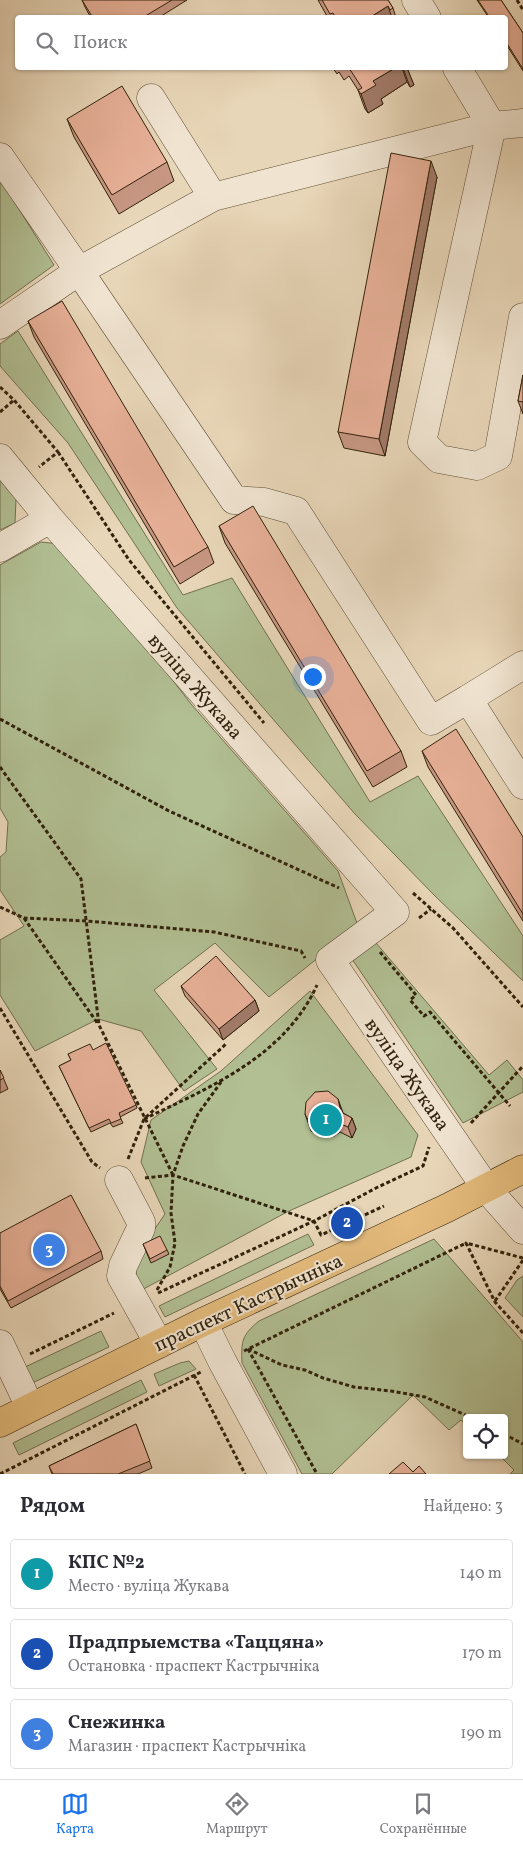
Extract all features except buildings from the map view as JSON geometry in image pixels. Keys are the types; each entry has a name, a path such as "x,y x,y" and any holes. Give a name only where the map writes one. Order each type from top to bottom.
{"main road":[{"name":"праспект Кастрычніка","path":"0,1422 203,1322 447,1208 523,1169"}],"street":[{"path":"416,0 425,15"},
{"path":"458,70 492,126 422,442 439,459 477,466 498,456 523,316"},
{"path":"151,98 212,197"},
{"path":"0,325 79,271 212,197 492,126 523,123"},
{"path":"0,157 234,500 264,502 296,510 431,721 523,665"},
{"name":"вуліца Жукава","path":"0,458 50,519 405,917"},
{"path":"0,548 50,519"},
{"path":"468,700 523,785"},
{"path":"320,968 405,917"},
{"name":"вуліца Жукава","path":"320,968 486,1188 523,1230"},
{"path":"119,1180 141,1222 141,1228 121,1271 121,1276 159,1344"},
{"path":"486,1188 523,1203"},
{"path":"203,1322 283,1474"},
{"path":"5,1354 30,1407"}],"path":[{"path":"517,0 523,10"},
{"path":"0,386 58,452 129,560 268,727"},
{"path":"0,412 14,400"},
{"path":"37,468 58,452"},
{"path":"0,719 169,811 341,888"},
{"path":"0,767 81,879 99,1025"},
{"path":"407,888 453,928 523,1007"},
{"path":"0,907 24,918 87,921 214,932 301,951 320,968 309,1004 279,1040 257,1058 221,1082 144,1119"},
{"path":"405,917 431,909"},
{"path":"24,918 99,1025 173,1175"},
{"path":"386,945 378,951 416,995 410,1000 424,1016 430,1012 510,1106"},
{"path":"0,1008 92,1162 119,1180 173,1175 314,1221 321,1235 384,1206"},
{"path":"119,1180 144,1119 226,1044"},
{"path":"467,1128 523,1066"},
{"path":"221,1082 198,1114 183,1146 173,1175 171,1212 175,1242 170,1267 154,1295 314,1221 376,1188 423,1166 429,1146 434,1144"},
{"path":"466,1242 495,1302 523,1333"},
{"path":"239,1353 466,1242 523,1259 495,1302"},
{"path":"5,1354 136,1304"},
{"path":"248,1349 282,1365 305,1370 323,1378 354,1387 425,1398 463,1414"},
{"path":"248,1349 317,1474"},
{"path":"0,1474 204,1370"},
{"path":"194,1376 246,1474"},
{"path":"508,1436 523,1444"}],"green space":[{"path":"0,179 54,265 0,304"},
{"path":"18,331 183,595 232,578 370,802 418,776 523,936 523,981 435,896 355,814 177,608 68,443 0,366 0,344"},
{"path":"0,480 16,499 15,523 0,530"},
{"path":"41,542 69,545 191,704 338,871 358,926 269,997 215,943 154,990 217,1069 184,1091 141,1031 98,1019 35,1051 0,995 0,940 24,926 0,890 0,857 6,852 8,822 0,808 0,565"},
{"path":"376,943 489,1075 507,1060 523,1080 523,1092 463,1123 352,959"},
{"path":"310,991 418,1135 411,1157 289,1211 136,1293 136,1256 165,1214 141,1162 151,1120 221,1071"},
{"path":"308,1234 314,1245 165,1317 159,1306"},
{"path":"434,1239 523,1342 523,1474 510,1474 514,1470 503,1459 508,1459 508,1414 463,1414 463,1422 461,1420 449,1430 413,1395 332,1474 302,1474 242,1363 242,1344 244,1339 249,1330 259,1321"},
{"path":"523,1276 523,1317 505,1298 517,1280"},
{"path":"101,1331 109,1347 30,1384 23,1368"},
{"path":"189,1361 196,1369 159,1386 154,1374"},
{"path":"141,1380 147,1392 19,1455 13,1443"}],"place":[{"name":"КПС №2","path":"326,1120"},
{"name":"Прадпрыемства «Таццяна»","path":"347,1223"},
{"name":"Снежинка","path":"49,1250"}]}
